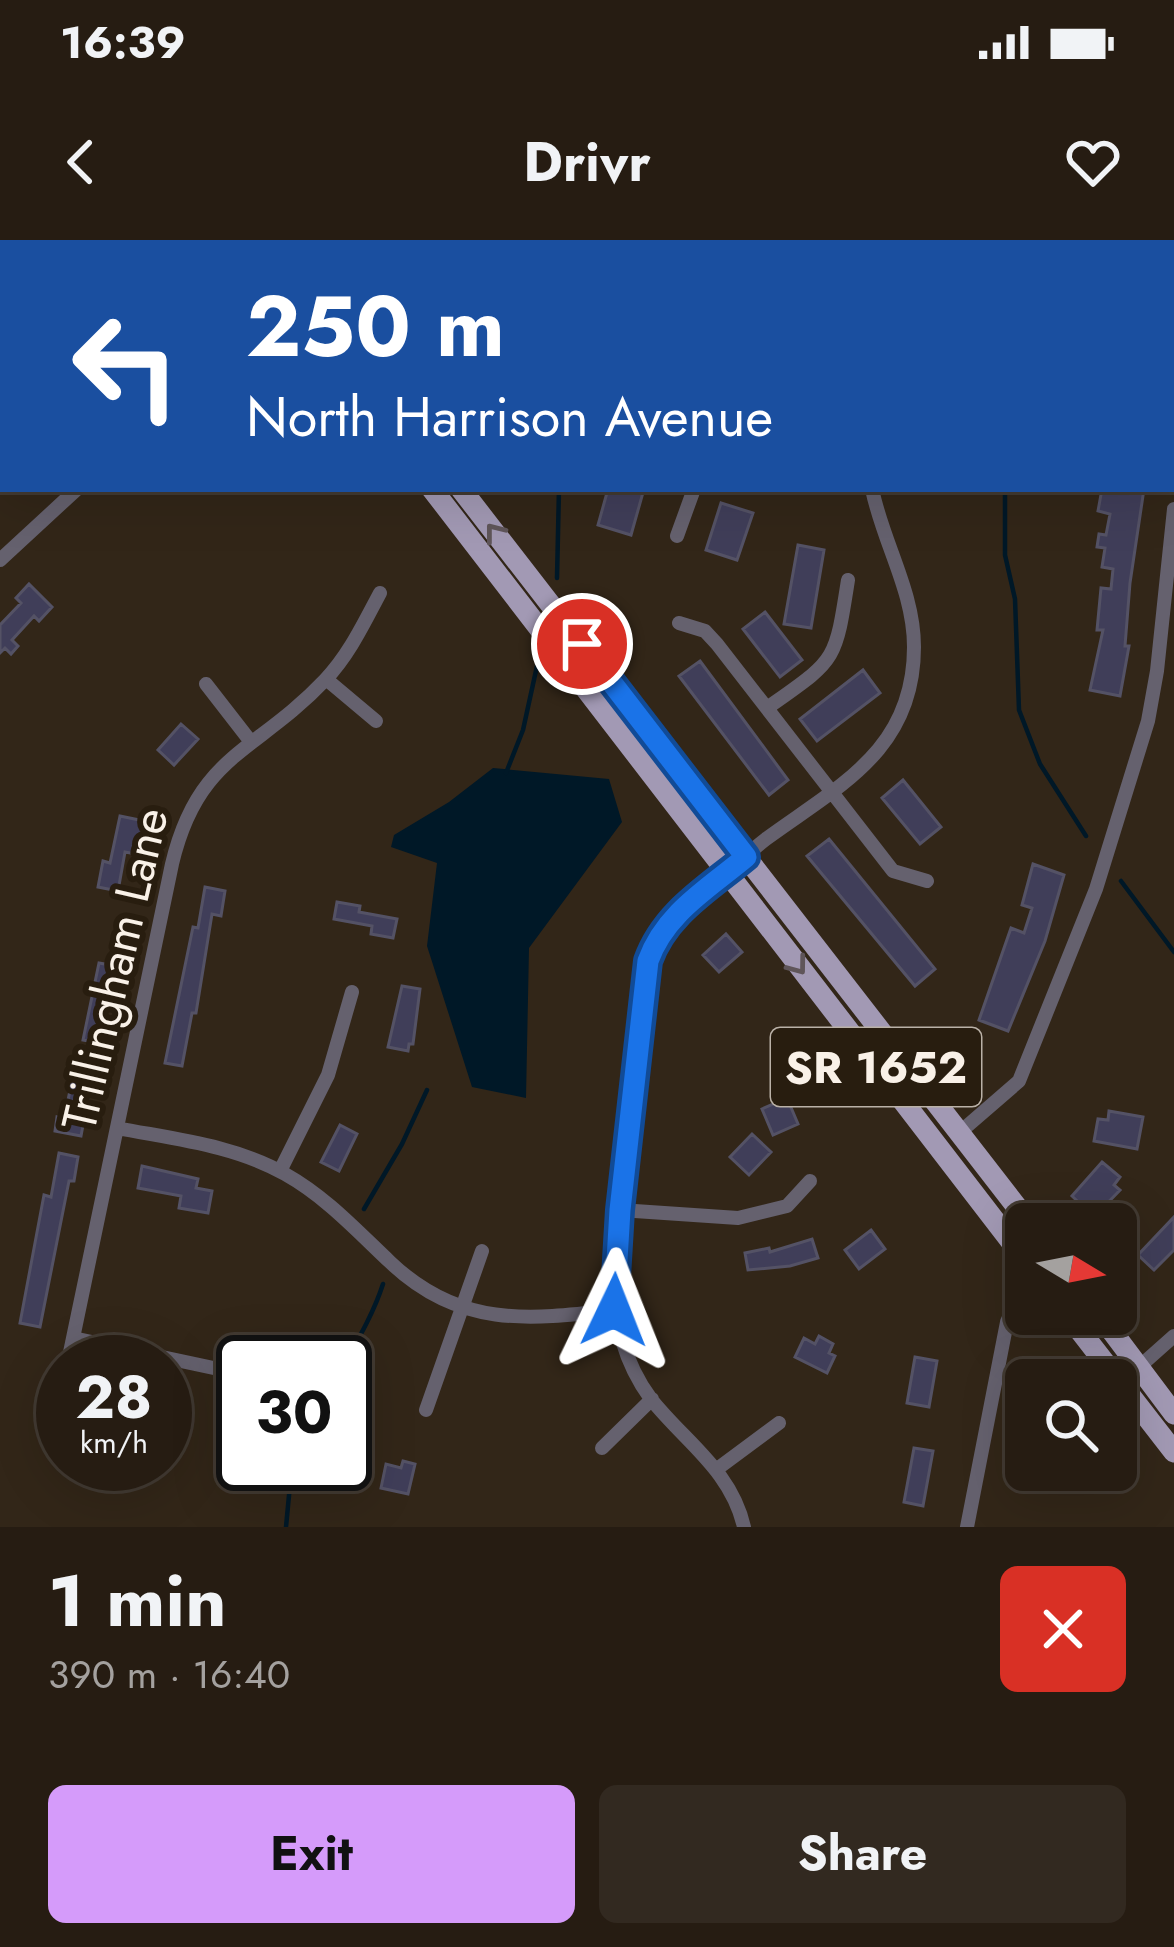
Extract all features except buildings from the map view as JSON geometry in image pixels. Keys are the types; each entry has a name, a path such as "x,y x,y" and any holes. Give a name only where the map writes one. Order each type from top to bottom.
{"main road":[{"name":"SR 1652","path":"434,492 1005,1234"},
{"name":"SR 1652","path":"463,492 1014,1203"},
{"path":"1083,1335 1101,1359"},
{"path":"1137,1367 1174,1414"},
{"path":"1137,1405 1174,1452"}],"street":[{"path":"0,560 74,492"},
{"path":"677,536 693,492"},
{"path":"743,1527 735,1499 717,1469 652,1399 628,1358 614,1310 620,1210 648,961 670,920 746,857 835,794 889,736 905,700 913,662 911,610 873,492"},
{"path":"959,1132 1019,1081 1090,905 1148,721 1174,509"},
{"path":"767,708 821,669 832,655 848,580"},
{"name":"Trillingham Lane","path":"74,1335 178,838 188,811 208,781 326,679 353,644 380,593"},
{"path":"679,623 705,631 893,872 927,880"},
{"path":"326,679 376,721"},
{"path":"206,684 251,742"},
{"path":"280,1171 328,1075 352,992"},
{"path":"117,1127 215,1147 280,1171 329,1204 418,1286 462,1306 497,1317 528,1319 614,1310"},
{"path":"620,1210 738,1218 787,1206 810,1181"},
{"path":"426,1410 482,1251"},
{"path":"967,1527 1005,1332"},
{"path":"1137,1367 1174,1336"},
{"path":"602,1448 652,1399"},
{"path":"717,1469 779,1424"}],"water":[{"path":"493,768 609,779 622,822 529,948 526,1098 472,1087 427,946 437,863 391,847 394,835"}],"waterway":[{"path":"557,578 559,492"},
{"path":"1005,492 1005,555 1015,599 1019,710 1040,764 1086,836"},
{"path":"506,773 523,730 537,666"},
{"path":"1121,881 1174,952"},
{"path":"364,1209 427,1090"},
{"path":"360,1335 383,1284"},
{"path":"286,1527 289,1491"}],"route":[{"path":"582,644 746,857 680,910 660,934 648,961 620,1210 614,1310"}]}
